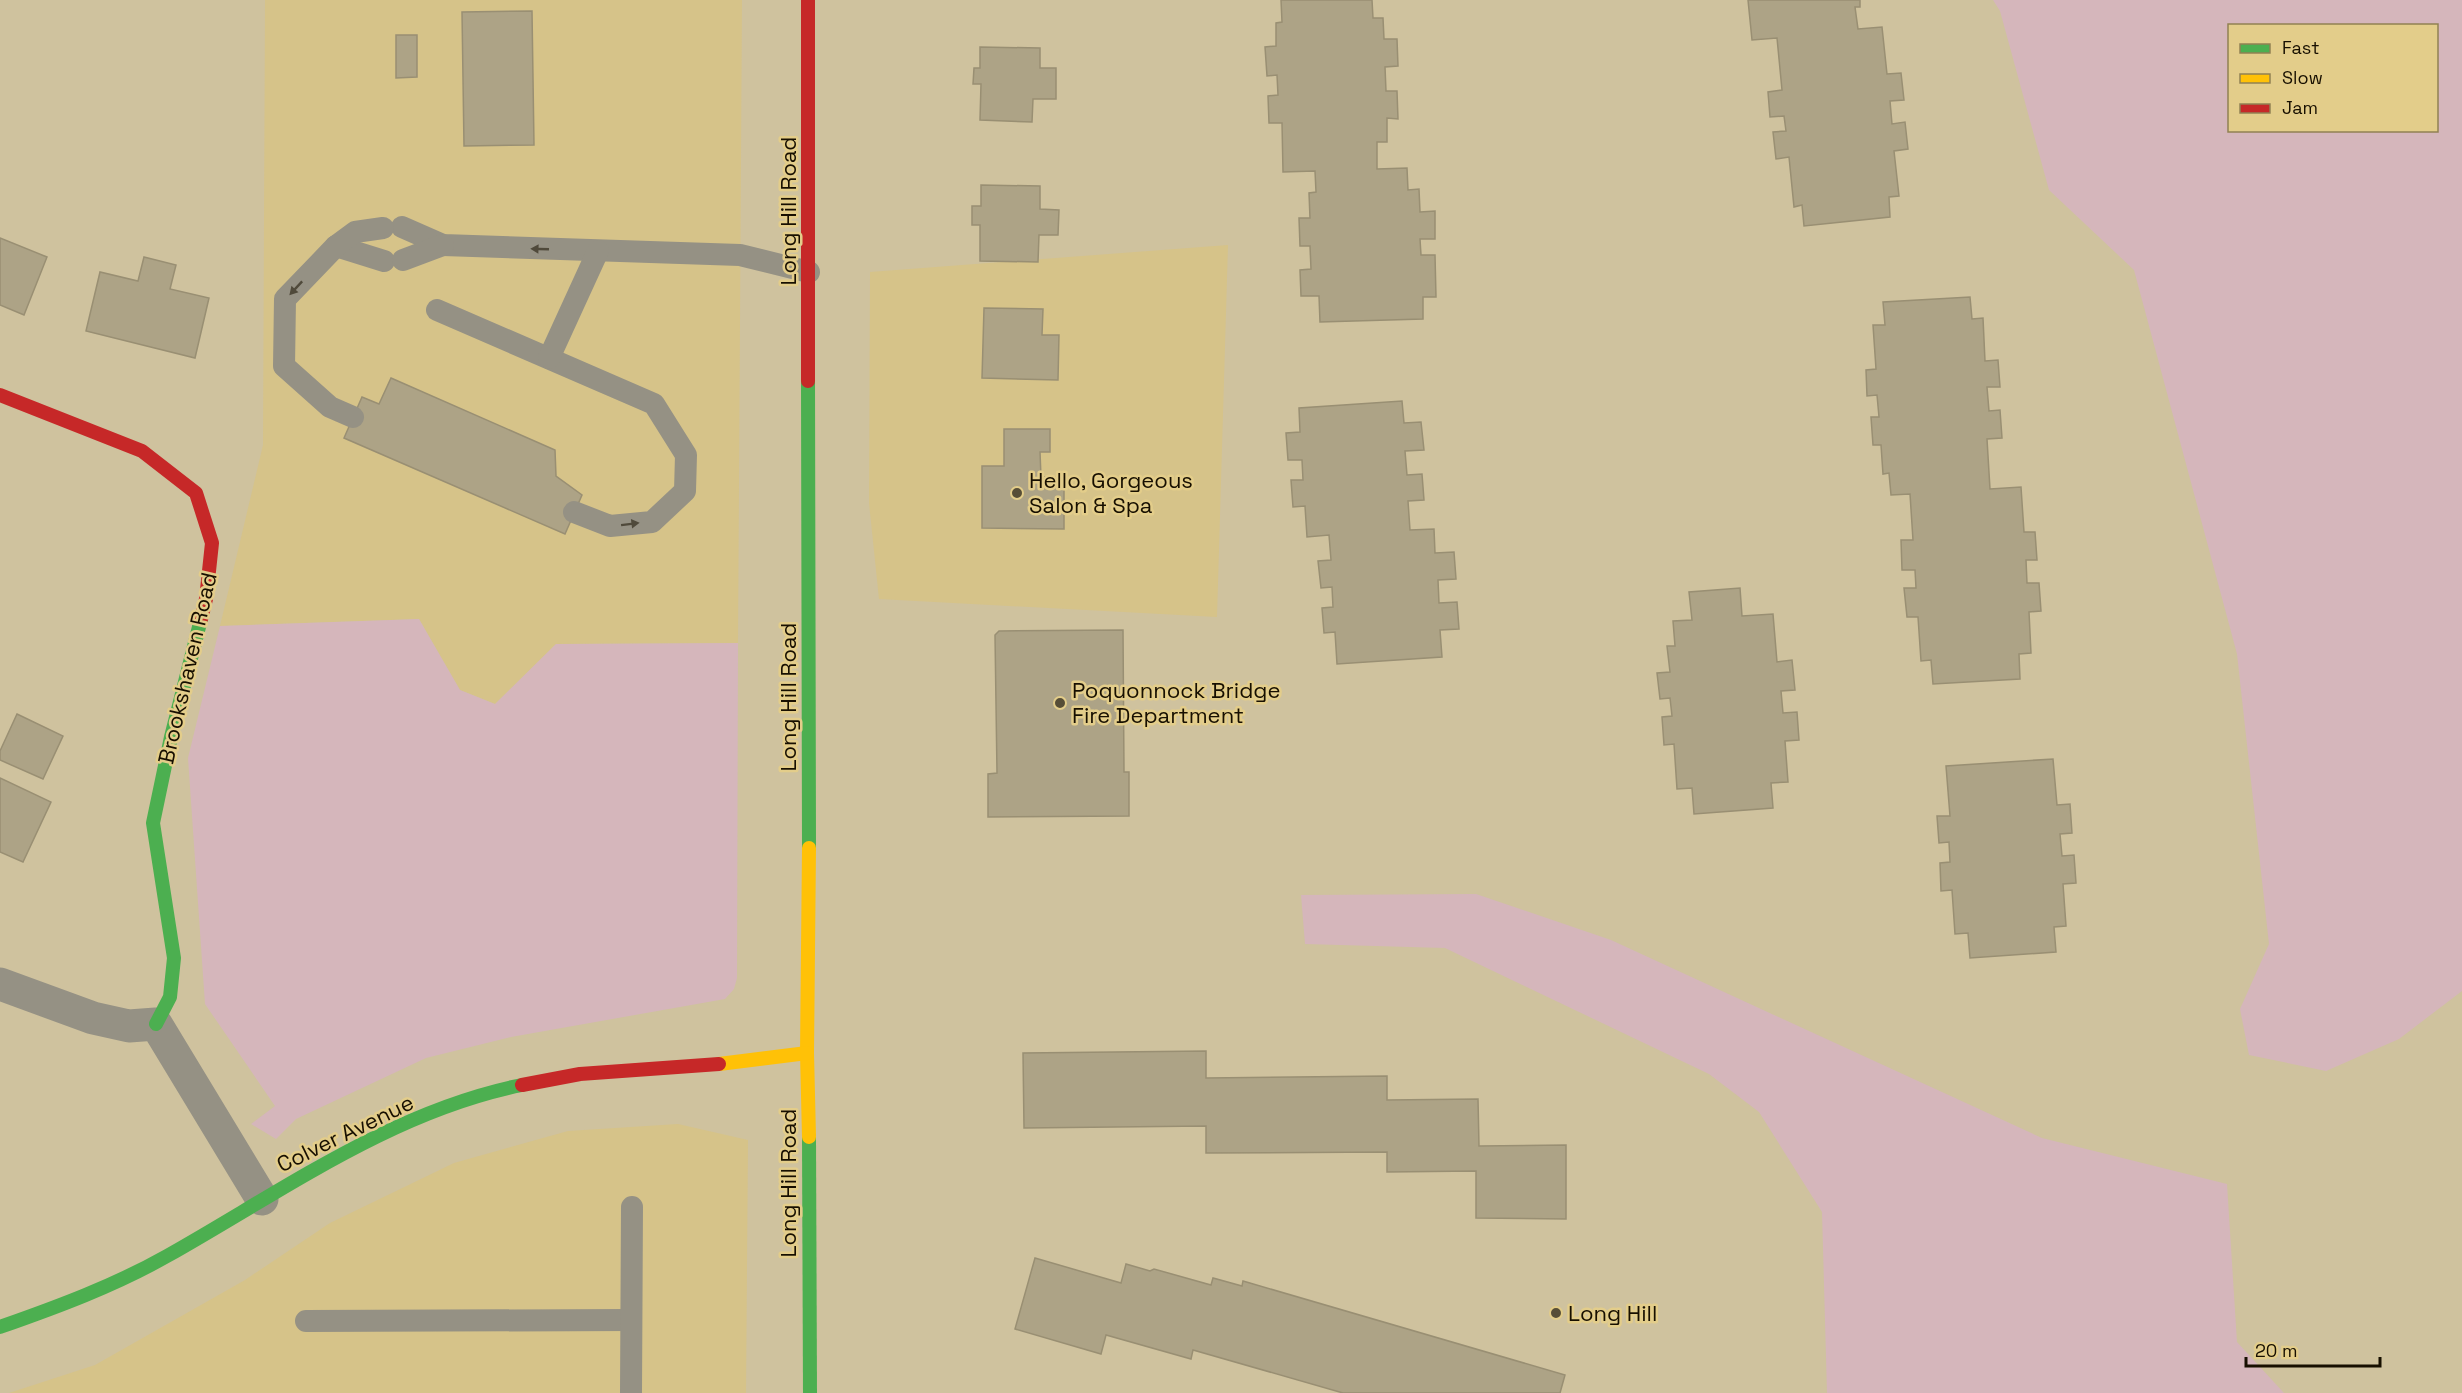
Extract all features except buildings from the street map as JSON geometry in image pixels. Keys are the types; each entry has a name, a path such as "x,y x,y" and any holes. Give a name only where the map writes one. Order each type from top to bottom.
{"street":[{"name":"Long Hill Road","path":"808,0 809,1008 807,1053 810,1393"},
{"name":"Brookshaven Road","path":"0,395 142,451 196,492 212,543 206,599 171,737 153,823 174,958 170,997 156,1024"},
{"path":"0,984 93,1018 129,1026 156,1024 262,1199"},
{"name":"Colver Avenue","path":"0,1327 100,1290 166,1257 262,1199 391,1129 455,1105 509,1088 580,1074 739,1062 807,1053"}],"lane":[{"path":"353,417 330,407 284,366 285,299 336,246 355,232 393,228 443,245 740,255 809,272"},
{"path":"336,246 394,260 443,245"},
{"path":"549,358 598,251"},
{"path":"437,310 654,404 686,455 685,491 652,522 610,526 574,512"},
{"path":"631,1393 632,1207"},
{"path":"306,1320 631,1320"}],"shaded area":[{"path":"265,0 742,0 738,643 556,644 495,704 460,690 419,619 220,626 263,445"},
{"path":"1993,0 2462,0 2462,991 2399,1039 2326,1071 2249,1055 2240,1009 2269,944 2237,654 2134,270 2049,190 2000,11"},
{"path":"1228,245 1217,617 879,599 869,503 870,272"},
{"path":"419,619 460,690 495,704 556,644 738,643 737,978 734,989 725,999 511,1037 426,1058 296,1119 276,1139 251,1124 275,1106 205,1004 188,758 220,626"},
{"path":"1476,894 1611,940 2042,1138 2227,1184 2237,1342 2284,1393 1827,1393 1822,1212 1759,1112 1709,1074 1445,948 1305,944 1301,895"},
{"path":"678,1124 748,1140 746,1393 9,1393 95,1365 245,1280 330,1223 454,1163 568,1131"}],"traffic: fast":[{"path":"808,381 809,848"},
{"path":"156,1024 170,997 174,958 153,823 171,737 201,619"},
{"path":"0,1327 85,1295 147,1267 338,1156 383,1134 474,1097 522,1085"},
{"path":"809,1137 810,1393"}],"traffic: slow":[{"path":"809,848 807,1053 809,1137"},
{"path":"719,1064 807,1053"}],"traffic: jam":[{"path":"808,0 808,381"},
{"path":"0,395 142,451 196,493 212,543 206,599 201,619"},
{"path":"522,1085 580,1074 719,1064"}],"place":[{"name":"Hello, Gorgeous Salon & Spa","path":"1017,493"},
{"name":"Poquonnock Bridge Fire Department","path":"1060,703"},
{"name":"Long Hill","path":"1556,1313"}]}
